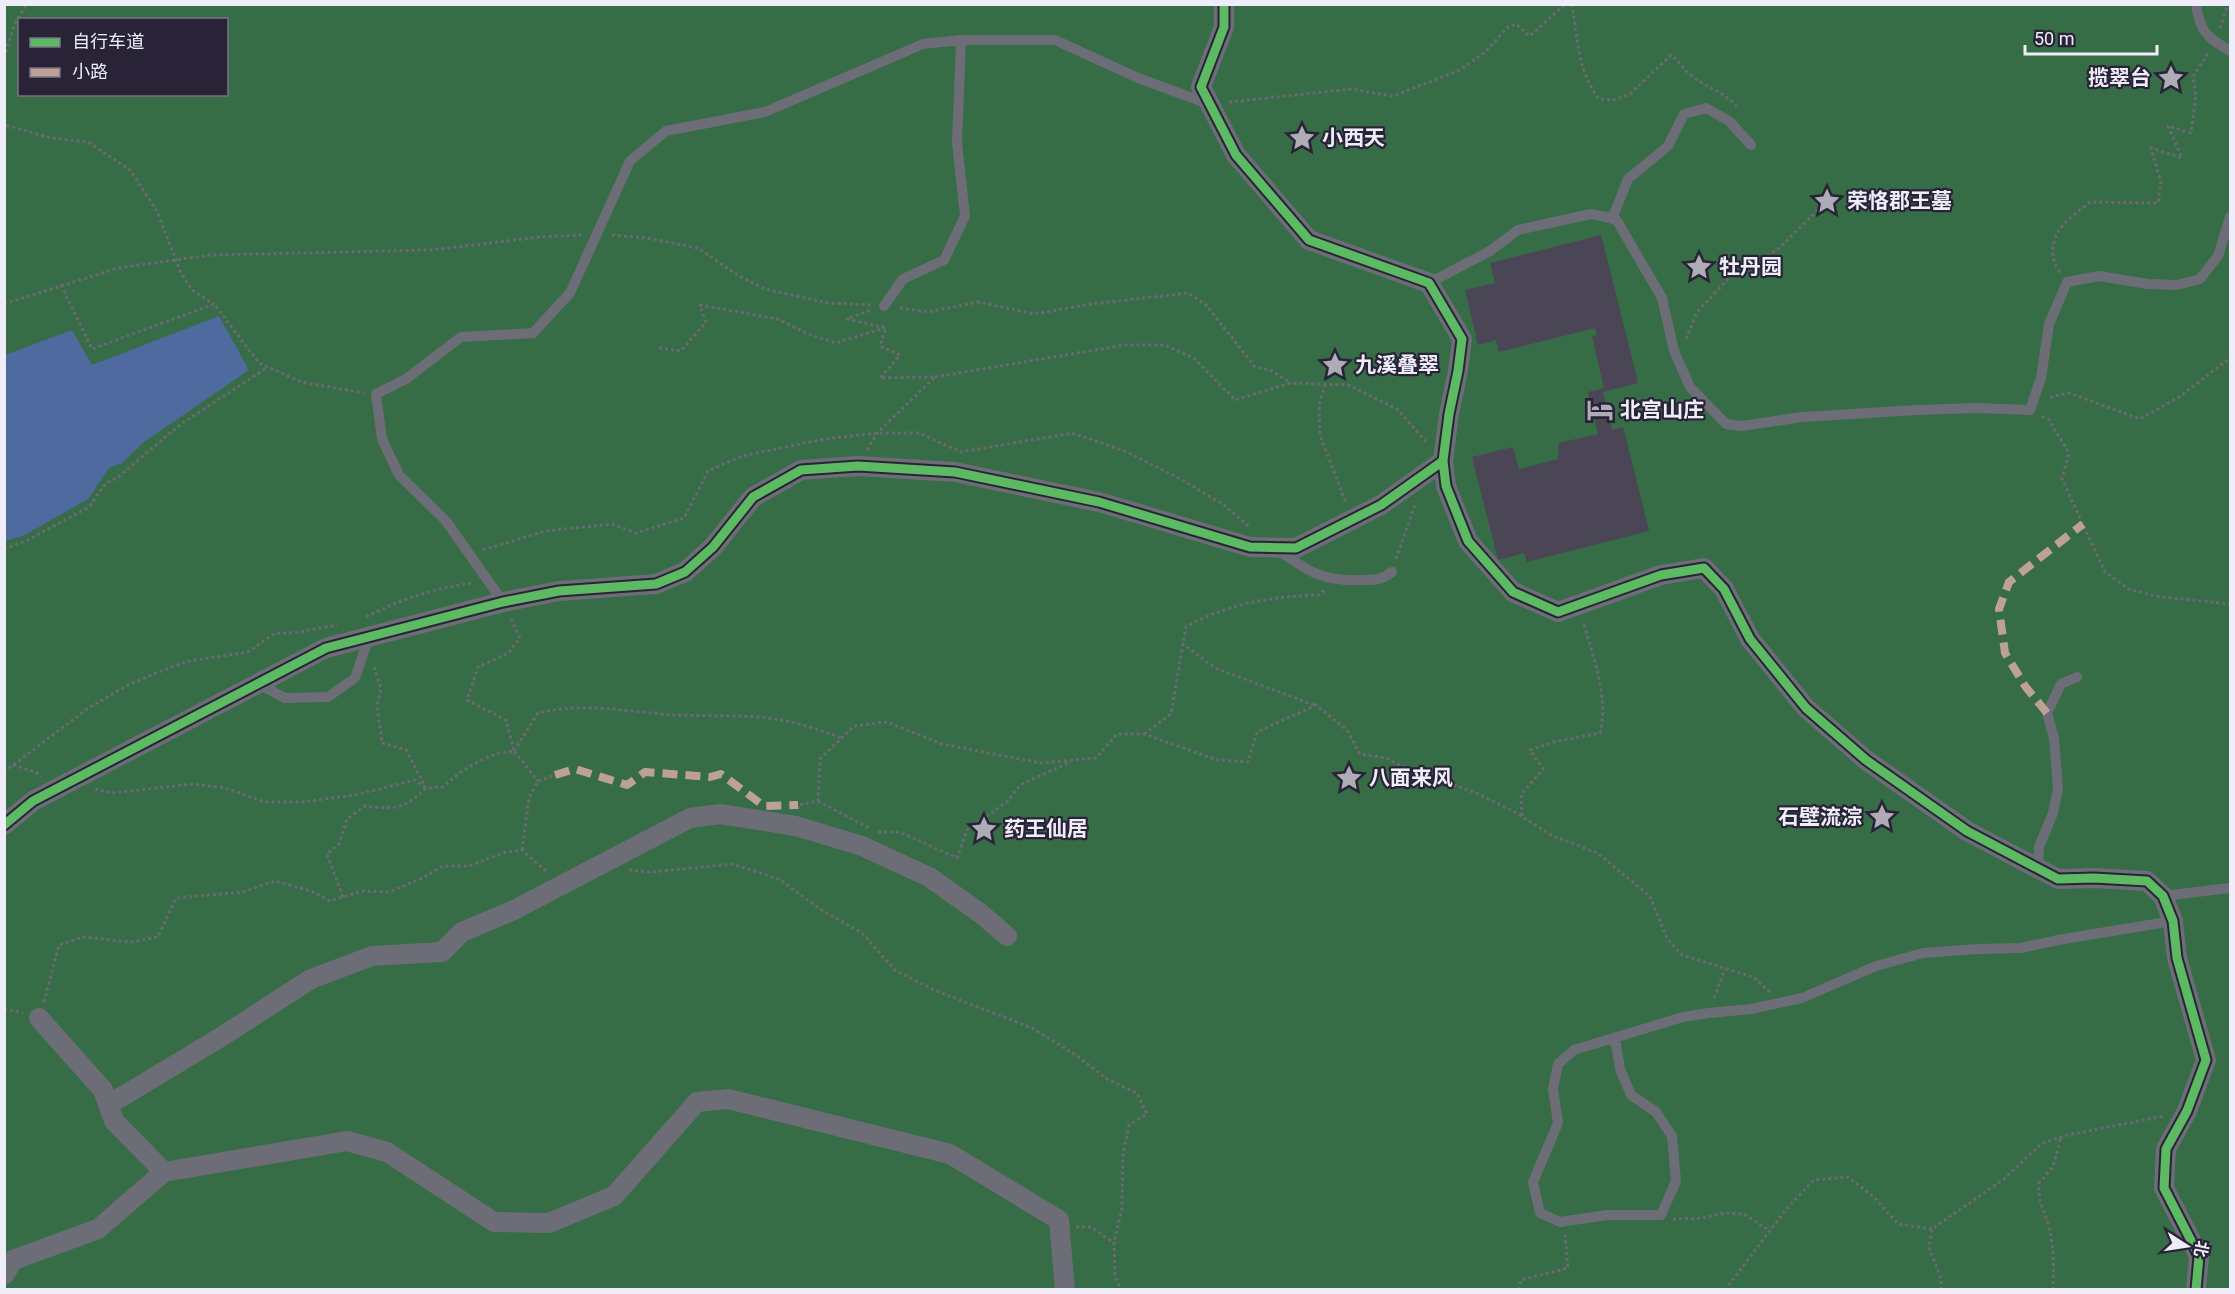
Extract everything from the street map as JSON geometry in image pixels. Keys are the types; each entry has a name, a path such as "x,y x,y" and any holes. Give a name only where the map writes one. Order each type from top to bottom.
{"street":[{"path":"1224,4 1224,27 1201,87 1236,155 1309,240 1429,283 1462,339 1443,461 1446,486 1468,540 1513,592 1558,612 1661,575 1704,568 1724,589 1750,639 1806,708 1866,760 1967,831 2058,879 2094,878 2147,881 2163,896 2173,921 2177,958 2206,1060 2187,1112 2166,1149 2164,1188 2199,1256 2196,1290"},
{"path":"4,825 33,801 63,785 256,683 326,648 366,633 559,591 656,584 685,572 713,547 753,497 801,470 858,466 955,472 1099,502 1250,547 1296,548 1381,505 1443,461"},
{"path":"108,1105 221,1037 310,979 372,956 442,952 462,932 514,910 690,818 720,814 796,826 862,846 929,877 980,913 1007,936"},
{"path":"39,1018 103,1090 114,1120 164,1172"},
{"path":"4,1275 13,1260 98,1229 164,1172 347,1142 387,1152 494,1222 549,1223 614,1196 697,1102 728,1099 950,1154 1059,1220 1065,1290"}],"lane":[{"path":"2196,4 2199,23 2214,43 2230,51"},
{"path":"503,603 446,521 399,476 382,439 376,394 406,379 460,337 533,333 570,293 630,161 666,130 765,112 923,44 960,40 1055,40 1138,78 1209,104"},
{"path":"884,306 903,279 944,260 965,216 957,143 960,40"},
{"path":"1612,219 1628,179 1668,146 1684,114 1706,108 1729,121 1751,145"},
{"path":"1429,283 1490,251 1518,230 1590,214 1616,219 1662,298 1678,360 1690,387 1726,424 1742,426 1802,417 1917,410 1976,408 2030,410 2041,378 2049,324 2067,282 2099,276 2148,284 2177,285 2200,279 2218,256 2230,217"},
{"path":"1275,548 1311,573 1339,582 1383,579 1392,572"},
{"path":"256,683 285,698 328,697 355,678 366,633"},
{"path":"2038,868 2039,847 2053,813 2058,789 2054,738 2047,713 2061,684 2077,677"},
{"path":"2163,896 2230,888"},
{"path":"1615,1038 1620,1069 1631,1095 1656,1112 1672,1136 1676,1181 1661,1215 1607,1215 1560,1222 1540,1213 1533,1182 1558,1123 1553,1089 1558,1064 1574,1050 1683,1017 1751,1009 1802,998 1876,966 1923,953 2021,948 2173,921"}],"path":[{"path":"18,18 27,4"},
{"path":"1209,104 1352,89 1393,96 1460,70 1485,52 1508,27 1516,24 1530,36 1565,4"},
{"path":"1572,4 1582,69 1588,86 1599,99 1614,100 1630,94 1671,55 1691,75 1732,101 1745,117 1740,133"},
{"path":"2067,282 2054,265 2052,242 2062,225 2090,202 2158,203 2161,182 2151,148 2182,158 2168,126 2191,133 2196,95 2193,77 2214,43 2226,16 2228,4"},
{"path":"4,58 18,19"},
{"path":"4,120 6,125 31,133 88,142 130,170 160,218 174,260 192,290 214,304 259,363 301,382 376,394"},
{"path":"1678,360 1697,312 1724,283 1731,276 1777,250 1827,201"},
{"path":"4,303 118,268 211,255 431,250 540,237 597,234 647,238 698,248 765,290 827,303 884,306 928,312 978,302 1034,314 1092,304 1188,293 1206,304 1255,368 1272,371 1291,382"},
{"path":"61,285 92,349 214,304"},
{"path":"659,348 681,351 696,336 706,322 700,305 778,320 808,334 836,343 886,327"},
{"path":"884,306 847,318 886,327"},
{"path":"886,327 880,346 900,356 880,378 935,377 1124,345 1165,345 1195,359 1234,400 1291,382 1348,385 1397,409 1443,461"},
{"path":"2230,358 2180,397 2140,419 2069,393 2047,398 2030,410 2049,420 2068,453 2062,479 2105,572 2129,589 2155,596 2230,604"},
{"path":"4,549 26,541 89,507 106,483 117,477 181,424 268,367"},
{"path":"858,466 877,433 935,377"},
{"path":"1325,384 1319,406 1320,435 1352,519"},
{"path":"1392,572 1426,473"},
{"path":"426,788 406,750 382,743 377,706 381,689 366,633 382,609 428,591 488,581"},
{"path":"1144,734 1171,714 1186,627 1201,618 1264,598 1319,595 1339,582"},
{"path":"503,603 520,638 508,653 478,666 467,700 506,720 514,751 538,782"},
{"path":"1522,816 1521,795 1543,770 1530,750 1553,742 1600,734 1604,717 1599,680 1578,605"},
{"path":"4,772 87,709 126,686 189,662 248,652 275,633 294,633 326,625 345,624"},
{"path":"1182,643 1215,668 1316,705 1347,730 1360,754 1386,758 1478,794 1522,816 1551,835 1597,853 1650,896 1667,939 1682,955 1753,977 1783,1002"},
{"path":"818,801 820,759 854,726 887,722 942,744 1041,764 1096,758 1117,734 1144,734 1217,760 1248,762 1257,732 1316,705"},
{"path":"514,751 538,713 560,708 596,706 661,714 767,718 804,725 842,738"},
{"path":"13,765 36,772 63,785 111,793 194,784 225,788 265,802 301,802 355,795 415,780 426,788 443,787 459,772 497,752 514,751"},
{"path":"796,826 798,805 818,801 876,832 900,832 957,858 967,830 1008,801 1020,785 1074,760"},
{"path":"522,850 529,798 538,782 555,775"},
{"path":"343,897 327,854 339,844 347,819 365,806 392,808 411,802 426,788"},
{"path":"39,1018 59,945 84,937 131,942 158,937 176,898 243,892 275,881 311,891 330,901 363,891 389,892 443,866 469,866 506,852 522,850 562,885"},
{"path":"629,870 651,872 732,864 779,879 820,909 862,933 895,970 934,990 1032,1028 1076,1055 1107,1079 1137,1094 1147,1114 1130,1125 1123,1155 1122,1208 1114,1244 1115,1276 1121,1290"},
{"path":"1709,1013 1725,969"},
{"path":"1725,1290 1786,1208 1814,1180 1848,1177 1875,1198 1898,1224 1932,1229 1996,1186 2042,1143 2061,1137 2187,1112"},
{"path":"2053,1290 2054,1267 2049,1225 2038,1198 2038,1182 2054,1167 2061,1137"},
{"path":"1661,1215 1672,1219 1702,1218 1725,1213 1744,1214 1770,1232"},
{"path":"1518,1290 1521,1280 1568,1268 1566,1237 1560,1222"},
{"path":"1059,1227 1091,1227 1114,1244"},
{"path":"1932,1229 1929,1248 1941,1278 1941,1290"}],"green space":[{"path":"5,5 2230,5 2230,1289 5,1289"}],"water":[{"path":"219,316 249,370 144,442 122,463 109,468 88,499 23,536 5,541 5,355 72,330 92,365"}],"building":[{"name":"北宫山庄","path":"1601,235 1638,383 1603,392 1612,430 1623,427 1649,531 1527,562 1524,553 1498,560 1472,457 1513,447 1519,469 1558,459 1559,443 1598,434 1588,392 1604,388 1592,336 1597,335 1595,328 1499,352 1496,340 1478,345 1465,290 1495,283 1490,263"}],"marked path":[{"path":"2047,713 2025,686 2005,653 1999,609 2009,582 2083,524"},
{"path":"555,775 575,769 627,785 645,772 710,777 721,774 764,806 798,805"}],"cycle path":[{"path":"1224,4 1224,27 1201,87 1236,155 1309,240 1429,283 1462,339 1443,461 1446,486 1468,541 1513,592 1558,612 1661,575 1704,568 1724,589 1750,639 1806,708 1866,760 1967,831 2058,879 2094,878 2147,881 2163,896 2173,921 2177,958 2206,1060 2187,1111 2166,1149 2164,1188 2199,1256 2196,1290"},
{"path":"4,825 33,801 326,648 503,602 559,591 656,584 685,572 713,547 753,497 801,470 858,466 955,472 1099,502 1250,547 1296,548 1381,505 1443,461"}],"place":[{"name":"揽翠台","path":"2171,78"},
{"name":"小西天","path":"1302,138"},
{"name":"荣恪郡王墓","path":"1827,201"},
{"name":"牡丹园","path":"1699,267"},
{"name":"九溪叠翠","path":"1335,365"},
{"name":"北宫山庄","path":"1600,410"},
{"name":"八面来风","path":"1349,778"},
{"name":"石壁流淙","path":"1882,817"},
{"name":"药王仙居","path":"984,829"}]}
